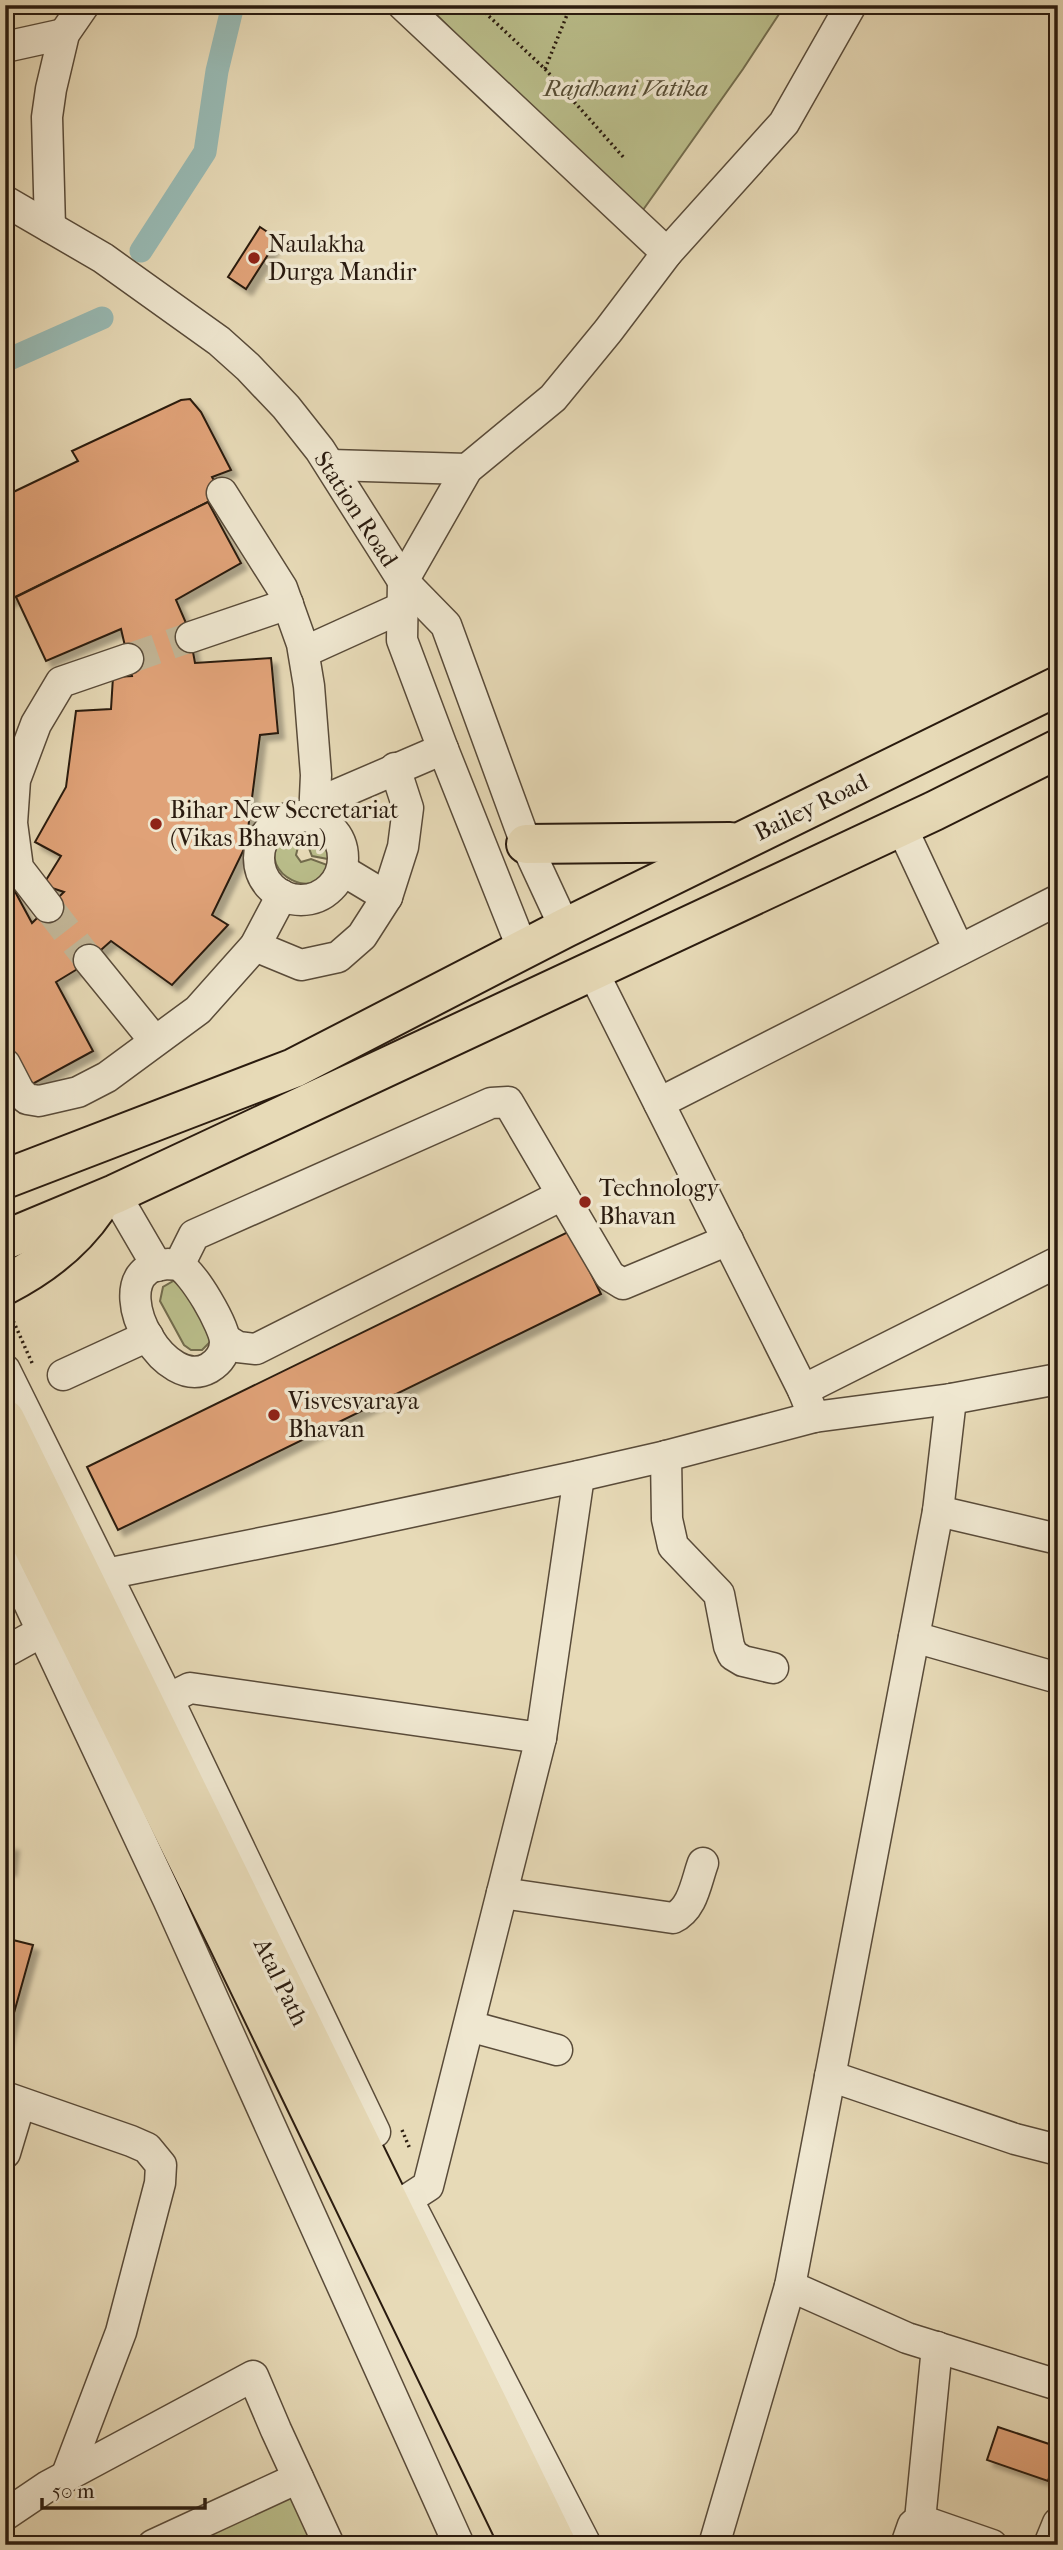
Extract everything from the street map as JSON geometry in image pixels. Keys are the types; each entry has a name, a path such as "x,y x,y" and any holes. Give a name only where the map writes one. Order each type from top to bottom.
{"main road":[{"name":"Bailey Road","path":"10,1169 68,1155 294,1068 565,928 1058,686"},
{"path":"22,1233 99,1201 918,818 1058,749"},
{"path":"851,787 900,782 949,757 957,758 966,766 968,775 962,787 942,797 918,818"},
{"path":"526,844 739,842"},
{"path":"5,1265 45,1245 99,1201"},
{"path":"5,1284 34,1270 82,1229 99,1201"},
{"name":"Atal Path","path":"5,1419 77,1604 232,1949 520,2545"},
{"name":"Atal Path","path":"5,1490 77,1604 557,2545"}],"street":[{"path":"50,227 47,117 64,34 84,5"},
{"path":"403,5 667,253"},
{"path":"523,950 402,640 402,595 467,469 553,398 667,253 784,123 850,5"},
{"path":"5,47 64,34"},
{"name":"Station Road","path":"5,201 122,271 219,341 286,407 331,466 402,595 446,625 526,844 565,928"},
{"path":"331,466 467,469"},
{"path":"222,493 272,571 288,604 304,652 316,775 314,811 333,831 343,856 342,870 336,882 326,892 314,898 300,900 274,890 265,879 260,866 264,839 272,828 284,820 314,811 395,768 443,749"},
{"path":"304,652 402,595"},
{"path":"191,637 288,604"},
{"path":"48,907 18,868 12,823 15,780 36,724 61,682 128,659"},
{"path":"255,946 302,965 338,957 362,936 387,897 403,847 408,808 395,768"},
{"path":"918,818 959,950"},
{"path":"342,870 387,897"},
{"path":"5,1064 19,1091 27,1099 39,1101 78,1092 96,1083 198,1010 255,946 282,895"},
{"path":"659,1103 1058,900"},
{"path":"89,960 154,1040"},
{"path":"592,970 803,1390 814,1417"},
{"path":"99,1201 168,1266 194,1281 218,1322 225,1339 224,1352 219,1361 203,1371 192,1372 166,1362 148,1336 138,1314 134,1290 148,1269 168,1266 194,1235 491,1103 508,1102 610,1276 623,1284 728,1240"},
{"path":"225,1339 238,1347 256,1349 562,1195"},
{"path":"803,1390 1058,1262"},
{"path":"62,1375 148,1336"},
{"path":"5,1370 168,1899 459,2545"},
{"path":"5,1652 77,1604 331,1529 666,1456 814,1417 951,1399 1058,1379"},
{"path":"714,2545 790,2286 938,1511 951,1399"},
{"path":"666,1456 667,1519 673,1546 719,1594 733,1655 743,1661 774,1668"},
{"path":"408,2199 428,2186 541,1738 579,1476"},
{"path":"938,1511 1058,1539"},
{"path":"5,1552 77,1604 168,1699 408,2199 586,2545"},
{"path":"914,1637 1058,1678"},
{"path":"168,1699 190,1688 541,1738"},
{"path":"502,1893 673,1918 682,1914 688,1906 703,1864"},
{"path":"469,2026 557,2050"},
{"path":"830,2076 1015,2139 1058,2150"},
{"path":"5,2153 13,2100 147,2148 161,2165 160,2183 121,2332 66,2477"},
{"path":"790,2286 907,2338 1058,2385"},
{"path":"937,2347 913,2532 992,2545"},
{"path":"5,2515 66,2477 253,2376 329,2545"},
{"path":"153,2545 298,2478"},
{"path":"1049,2545 1058,2524"}],"path":[{"path":"477,5 545,69 625,159"},
{"path":"545,69 571,5"}],"green space":[{"name":"Rajdhani Vatika","path":"427,5 785,5 638,217"},
{"path":"301,825 321,832 331,844 333,860 312,856 308,846 298,847 296,855 301,862 311,859 330,866 324,877 314,883 292,880 276,864 274,853 279,841 288,830"},
{"path":"175,1280 187,1282 211,1341 202,1350 191,1350 184,1345 160,1301 163,1287"},
{"path":"293,2490 318,2545 173,2545"}],"building":[{"path":"260,227 278,239 246,289 228,277"},
{"path":"190,399 201,412 231,470 212,477 222,495 5,602 5,496 78,461 72,451 181,400"},
{"path":"208,502 241,563 176,600 189,630 195,663 271,658 278,733 260,735 246,845 212,915 228,925 172,985 111,941 84,965 56,982 93,1051 27,1087 5,1043 5,873 32,923 64,892 43,885 61,856 35,842 66,787 76,711 111,709 113,677 132,676 121,629 46,661 16,597"},
{"name":"Visvesvaraya Bhavan","path":"570,1231 601,1294 118,1530 87,1467"},
{"path":"5,1844 13,1845 10,1870 5,1869"},
{"path":"5,1938 33,1945 5,2045"},
{"path":"998,2427 1058,2447 1048,2481 987,2460"}],"waterway":[{"path":"141,251 205,152 217,71 233,5"},
{"path":"5,361 102,318"}],"tunnel":[{"path":"128,659 191,637"},
{"path":"48,907 89,960"}],"place":[{"name":"Naulakha Durga Mandir","path":"254,258"},
{"name":"Bihar New Secretariat (Vikas Bhawan)","path":"156,824"},
{"name":"Technology Bhavan","path":"585,1202"},
{"name":"Visvesvaraya Bhavan","path":"274,1415"}]}
